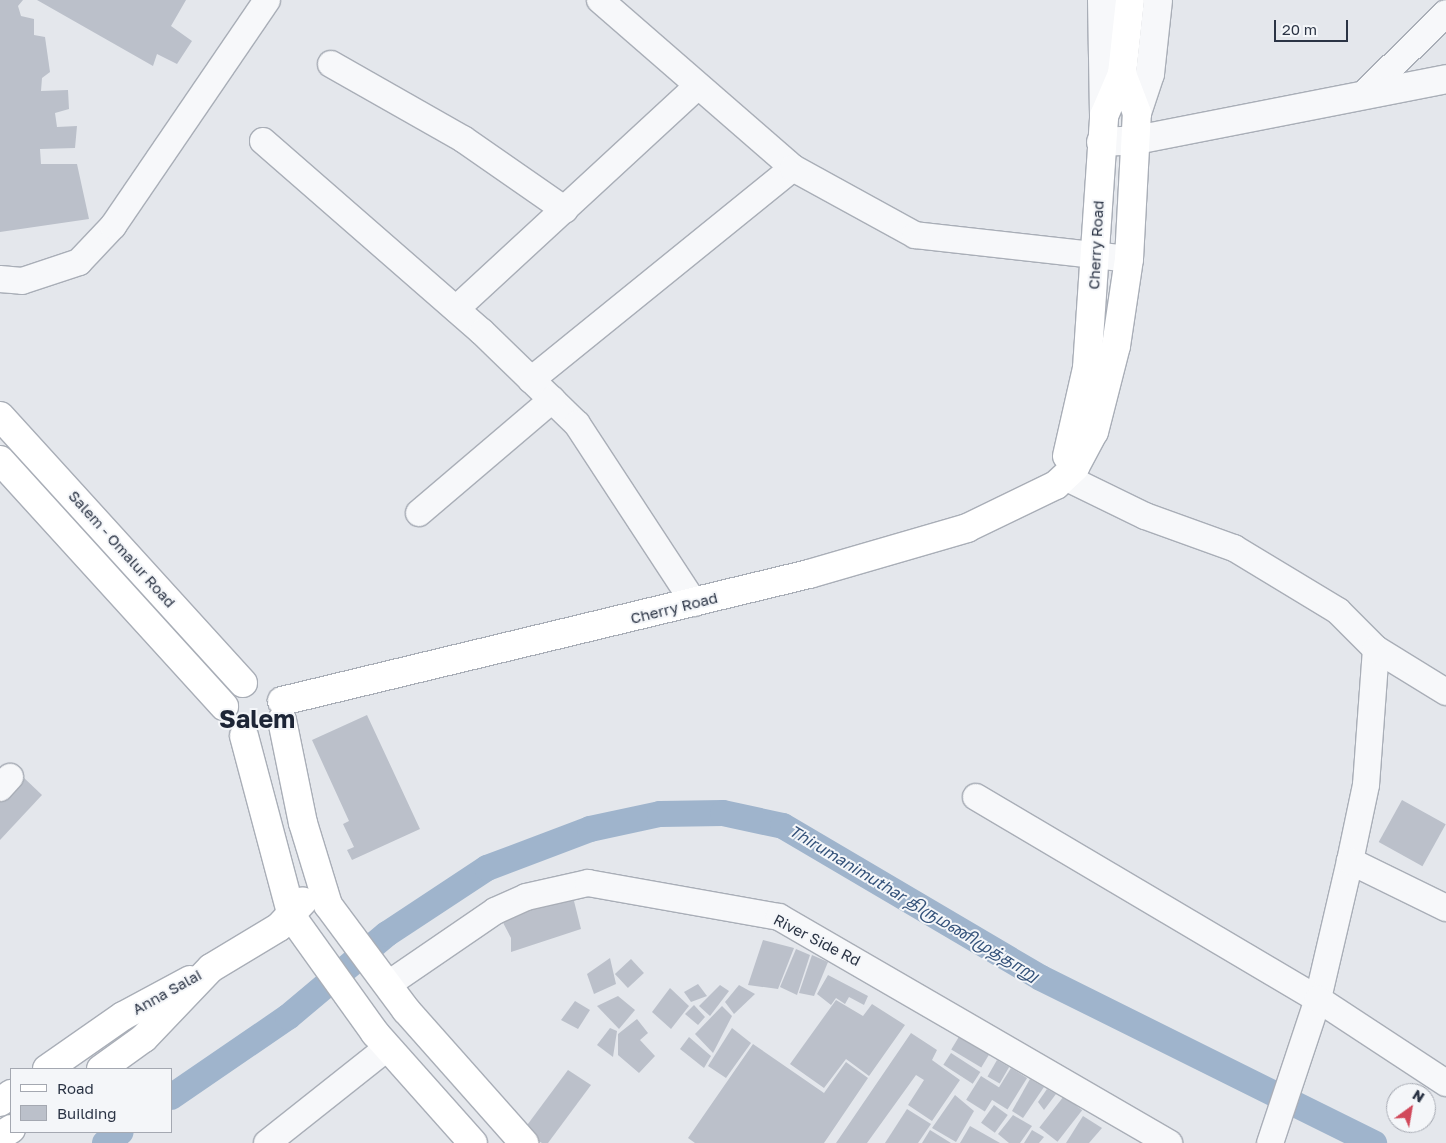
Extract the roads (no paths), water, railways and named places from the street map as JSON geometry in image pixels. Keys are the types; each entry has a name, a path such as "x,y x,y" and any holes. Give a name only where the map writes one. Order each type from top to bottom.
{"main road":[{"path":"1102,129 1122,74 1130,0"},
{"path":"1122,74 1137,113"},
{"name":"Cherry Road","path":"282,710 694,603 967,528 1061,481 1094,432 1106,398 1129,259 1137,113"},
{"name":"Cherry Road","path":"1061,481 1080,413 1097,255 1102,129"},
{"name":"Salem - Omalur Road","path":"0,416 243,682"},
{"name":"Salem - Omalur Road","path":"0,460 224,706"},
{"path":"282,710 261,738 244,736 228,723 224,706 243,682 262,682 282,710 303,823 328,905 406,1010 524,1143"},
{"path":"244,736 292,916 381,1040 474,1143"},
{"path":"102,1068 144,1038 211,968 292,916 320,875"},
{"name":"Anna Salai","path":"48,1068 123,1016 211,968"}],"street":[{"path":"0,278 22,281 79,262 93,248 113,226 267,0"},
{"path":"600,0 793,168 915,235 1129,259"},
{"name":"Cherry Road","path":"1102,0 1102,129"},
{"path":"1137,113 1150,74 1158,0"},
{"path":"1364,94 1446,13"},
{"path":"331,64 463,138 565,210"},
{"path":"1102,129 1136,140 1446,79"},
{"path":"456,309 698,86"},
{"path":"263,141 456,309 577,424 694,603"},
{"path":"531,380 793,168"},
{"path":"419,513 552,400"},
{"path":"1061,481 1145,516 1234,548 1338,611 1376,649 1446,692"},
{"path":"1270,1143 1302,1055 1318,999 1350,861 1366,785 1376,649"},
{"path":"976,797 1318,999 1446,1083"},
{"path":"1350,861 1446,908"},
{"name":"River Side Rd","path":"387,985 495,911 526,897 588,883 779,917 1169,1143"},
{"path":"267,1143 381,1040"}],"waterway":[{"name":"Thirumanimuthar திருமணிமுத்தாறு","path":"172,1096 288,1017 387,934 487,868 590,829 660,814 723,813 783,826 1041,978 1374,1143"},
{"name":"Thirumanimuthar திருமணிமுத்தாறு","path":"105,1143 120,1133"}],"district":[{"name":"Salem","path":"257,719"}]}
